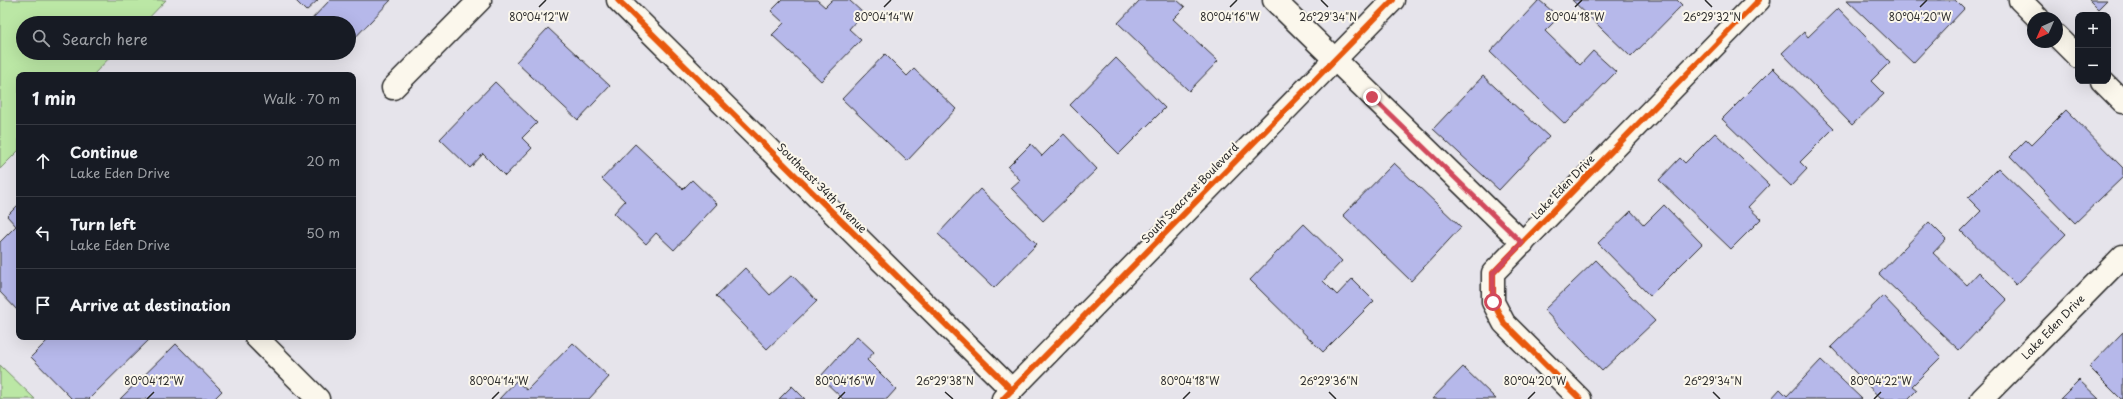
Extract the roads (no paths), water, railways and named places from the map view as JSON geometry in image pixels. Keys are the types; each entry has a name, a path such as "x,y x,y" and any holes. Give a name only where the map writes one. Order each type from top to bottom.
{"street":[{"path":"393,88 480,0"},
{"name":"Southeast 34th Avenue","path":"618,0 1007,394"},
{"path":"1274,0 1522,243"},
{"name":"South Seacrest Boulevard","path":"1007,394 1393,0"},
{"name":"Lake Eden Drive","path":"1580,399 1504,323 1493,302 1493,273 1760,0"},
{"path":"2020,0 2032,12"},
{"path":"2063,42 2075,54"},
{"path":"2105,84 2123,102"},
{"name":"Lake Eden Drive","path":"1982,399 2123,256"},
{"path":"259,340 318,399"}]}
